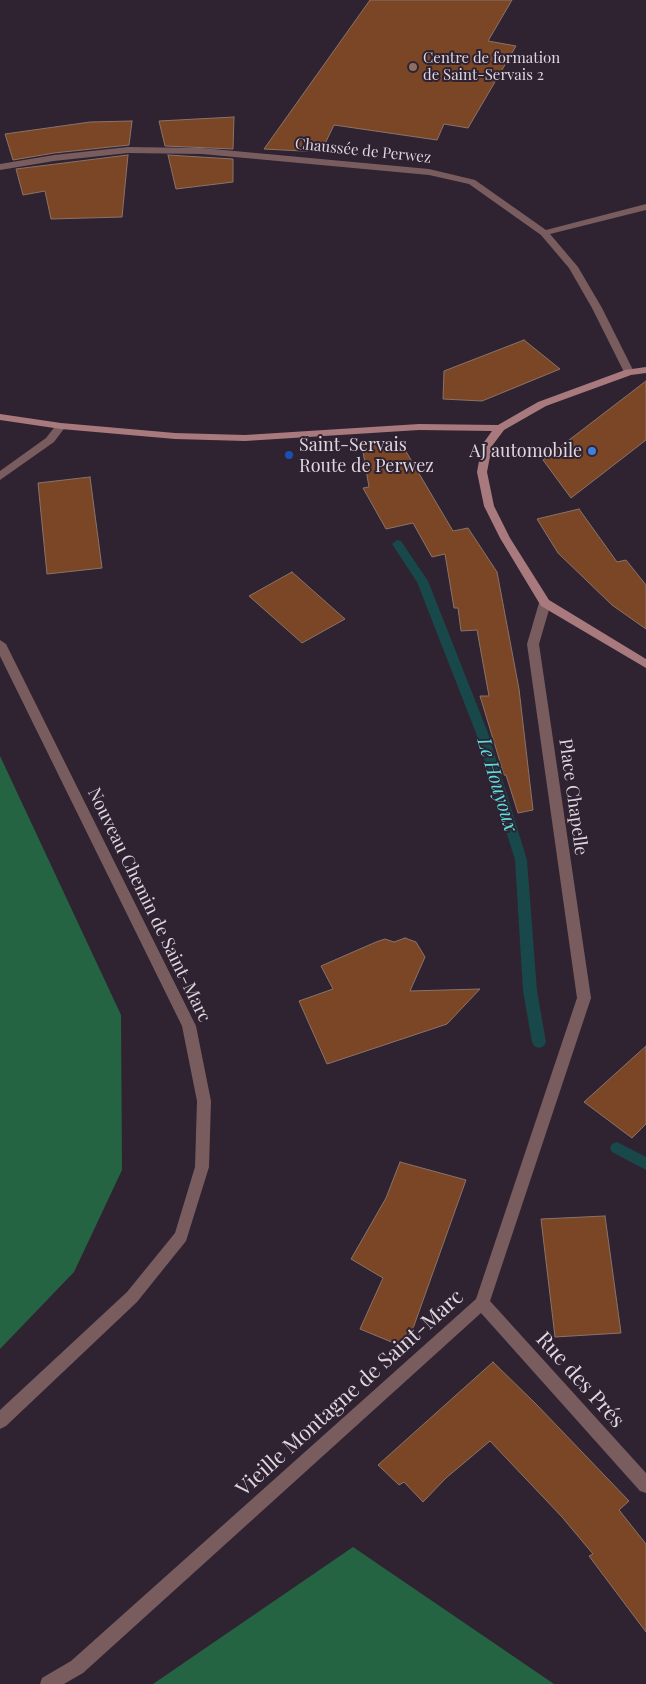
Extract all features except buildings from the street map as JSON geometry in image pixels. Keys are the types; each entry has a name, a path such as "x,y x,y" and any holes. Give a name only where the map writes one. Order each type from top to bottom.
{"main road":[{"path":"646,370 629,372 542,404 500,428 487,446 483,458 482,472 489,506 504,538 546,603 646,664"},
{"path":"0,416 61,426 154,436 245,438 419,427 500,428"}],"street":[{"name":"Chaussée de Perwez","path":"0,167 54,158 128,150 202,151 429,172 472,182 544,233 573,268 597,308 629,372"},
{"path":"544,233 646,207"},
{"path":"0,476 50,440 61,426"},
{"name":"Place Chapelle","path":"546,603 533,644 584,998"},
{"name":"Nouveau Chemin de Saint-Marc","path":"0,644 189,1026 204,1101 202,1167 181,1236 132,1297 0,1421"},
{"name":"Vieille Montagne de Saint-Marc","path":"48,1684 77,1667 482,1304 584,998"},
{"name":"Rue des Prés","path":"482,1304 646,1485"}],"green space":[{"path":"0,756 121,1015 122,1170 74,1272 0,1349"},
{"path":"353,1547 554,1684 153,1684"}],"waterway":[{"name":"Le Houyoux","path":"397,544 422,581 459,674 482,733 521,860 530,991 539,1042"},
{"name":"Le Houyoux","path":"617,1148 646,1164"}],"place":[{"name":"Centre de formation de Saint-Servais 2","path":"413,67"},
{"name":"AJ automobile","path":"592,451"},
{"name":"Saint-Servais Route de Perwez","path":"289,455"}]}
